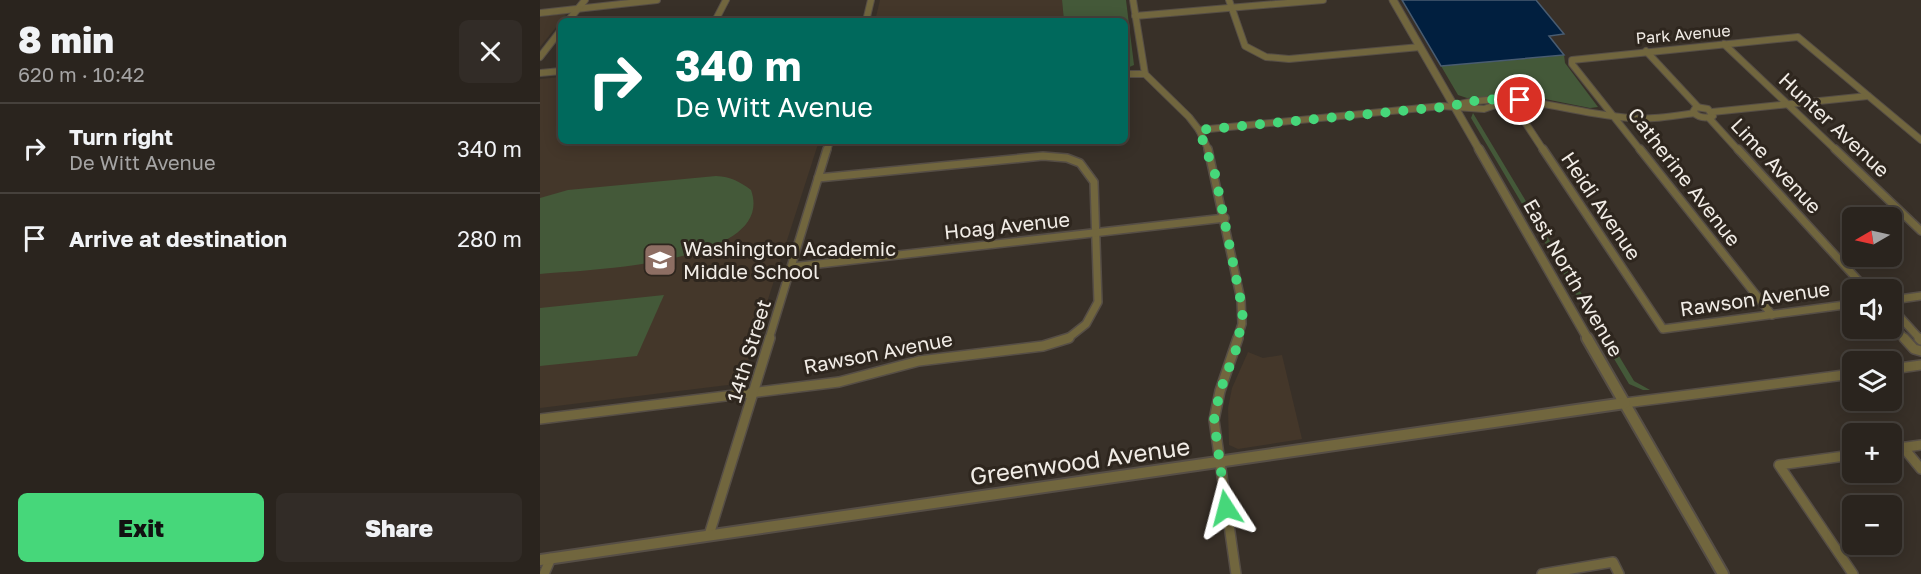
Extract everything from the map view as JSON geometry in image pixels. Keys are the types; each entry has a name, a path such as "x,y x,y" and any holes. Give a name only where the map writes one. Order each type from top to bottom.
{"street":[{"path":"570,18 585,0"},
{"path":"540,13 657,0"},
{"path":"717,18 726,0"},
{"path":"867,18 871,0"},
{"path":"1133,0 1144,74 1199,130 1210,154 1243,312 1237,347 1216,404 1214,434 1236,574"},
{"path":"1229,0 1245,46 1266,57 1289,59 1420,47"},
{"path":"1135,16 1323,0"},
{"name":"East North Avenue","path":"1393,0 1723,574"},
{"path":"540,57 558,34"},
{"name":"Park Avenue","path":"1572,60 1798,37 1868,96"},
{"name":"Hunter Avenue","path":"1724,44 1921,231"},
{"path":"1646,51 1696,110 1711,115"},
{"name":"Catherine Avenue","path":"1572,60 1772,315"},
{"path":"540,73 558,71"},
{"path":"1128,74 1144,74"},
{"path":"1199,130 1454,106 1468,109 1501,106 1509,101 1543,102 1615,116 1646,118 1696,110 1711,115 1868,96 1921,140"},
{"name":"Heidi Avenue","path":"1509,101 1663,329"},
{"name":"Lime Avenue","path":"1711,115 1857,279"},
{"name":"14th Street","path":"709,536 829,144"},
{"name":"Rawson Avenue","path":"540,418 839,382 919,361 1043,346 1067,339 1086,324 1098,302 1096,232 1091,174 1086,166 1069,157 1043,156 818,178"},
{"name":"Hoag Avenue","path":"792,267 1225,218"},
{"path":"1902,300 1921,296"},
{"name":"Rawson Avenue","path":"1663,329 1842,305"},
{"path":"1902,320 1921,340"},
{"path":"1902,335 1914,349 1921,351"},
{"path":"1902,368 1921,365"},
{"path":"1625,403 1842,375"},
{"name":"Greenwood Avenue","path":"545,559 1625,403"},
{"path":"1903,447 1921,445"},
{"path":"1903,447 1921,469"},
{"path":"1842,456 1779,465 1853,574"},
{"path":"544,574 545,559"},
{"path":"1542,574 1613,562 1619,574"}],"shaded area":[{"path":"880,0 1062,0 1064,18 876,18"},
{"path":"566,15 564,18 558,18 558,25 540,47 540,17"},
{"name":"Washington Academic Middle School","path":"558,77 558,144 818,144 742,380 736,384 540,408 540,79"},
{"path":"1248,352 1263,358 1282,355 1302,439 1238,449 1229,445 1228,408 1232,388"}],"green space":[{"path":"1062,0 1126,0 1134,65 1128,68 1128,18 1064,18"},
{"path":"1564,55 1565,63 1598,107 1590,108 1525,95 1467,98 1458,95 1441,66"},
{"path":"1473,113 1634,381 1650,390 1643,390 1629,384 1471,118"},
{"path":"716,176 735,180 751,190 751,215 735,234 707,248 671,259 594,270 540,274 540,198 568,190"},
{"path":"664,295 637,356 540,366 540,308"}],"water":[{"path":"1402,0 1536,0 1564,34 1549,36 1564,55 1441,66"}],"place":[{"name":"Washington Academic Middle School","path":"660,260"}],"route":[{"path":"1226,508 1214,434 1214,420 1220,391 1237,347 1243,312 1215,174 1210,154 1199,130 1454,106 1464,102 1497,99 1520,100"}]}
